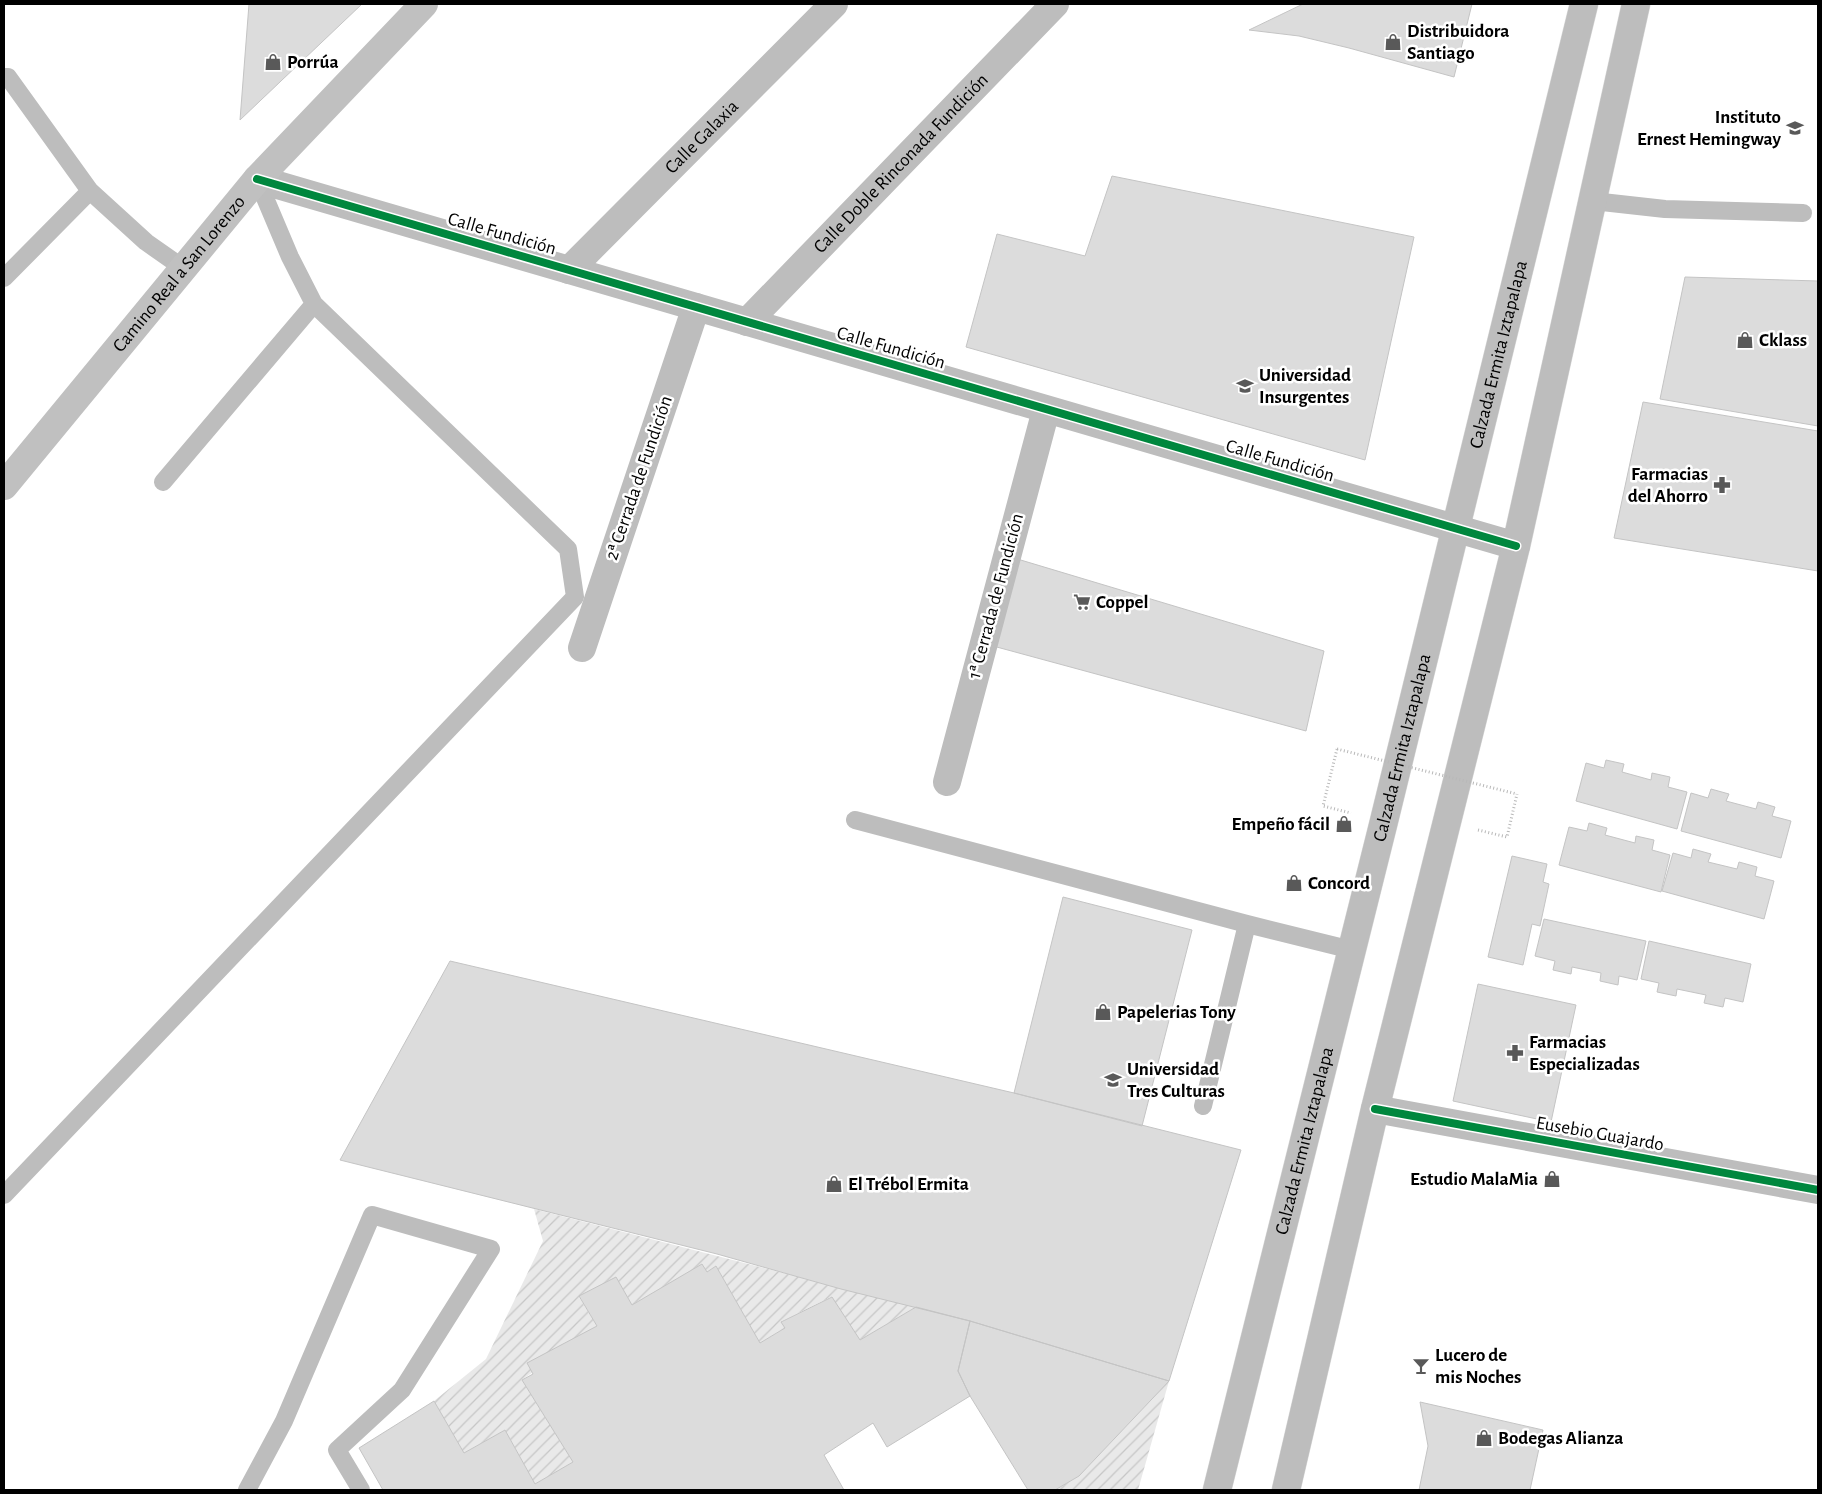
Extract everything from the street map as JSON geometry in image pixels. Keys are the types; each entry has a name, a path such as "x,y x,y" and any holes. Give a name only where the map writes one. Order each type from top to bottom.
{"main road":[{"name":"Camino Real a San Lorenzo","path":"4,486 257,179 424,4"}],"street":[{"name":"Calle Galaxia","path":"569,270 834,4"},
{"name":"Calle Doble Rinconada Fundición","path":"746,322 1055,4"},
{"name":"Calzada Ermita Iztapalapa","path":"1217,1490 1456,529 1584,4"},
{"path":"1286,1490 1375,1109 1516,546 1636,4"},
{"name":"Calle Fundición","path":"257,179 1516,546"},
{"name":"2ª Cerrada de Fundición","path":"582,648 696,308"},
{"name":"1ª Cerrada de Fundición","path":"947,782 1046,410"},
{"name":"Eusebio Guajardo","path":"1375,1109 1818,1190"}],"lane":[{"path":"4,76 8,76 90,191 146,242 183,268"},
{"path":"4,1195 575,597 568,549 314,304 290,257 257,179"},
{"path":"4,278 90,191"},
{"path":"1593,201 1665,209 1803,213"},
{"path":"163,482 314,304"},
{"path":"855,820 1352,950"},
{"path":"1203,1106 1247,924"},
{"path":"247,1490 284,1421 372,1215 491,1249 402,1390 336,1450 360,1490"}],"path":[{"path":"1323,806 1337,749 1517,794 1507,837"}],"shaded area":[{"path":"534,1209 916,1307 860,1340 831,1297 782,1321 785,1328 760,1343 716,1266 707,1272 702,1265 632,1305 616,1277 579,1297 597,1326 522,1380 573,1462 535,1484 505,1430 464,1453 434,1401 486,1359 543,1241"},
{"path":"1169,1381 1138,1490 1055,1490 1079,1476"}],"building":[{"name":"Porrúa","path":"249,4 362,4 240,120"},
{"name":"Distribuidora Santiago","path":"1303,4 1472,4 1454,77 1299,36 1249,30"},
{"name":"Universidad Insurgentes","path":"1112,176 1414,237 1365,460 966,347 997,234 1085,256"},
{"name":"Cklass","path":"1685,277 1818,281 1818,426 1660,399"},
{"name":"Farmacias del Ahorro","path":"1643,402 1818,431 1818,571 1614,538"},
{"name":"Coppel","path":"1014,558 1324,651 1306,731 993,646"},
{"path":"1606,760 1624,764 1622,772 1651,780 1652,773 1670,777 1668,787 1687,792 1677,829 1576,801 1586,763 1604,768"},
{"path":"1711,789 1729,794 1726,801 1756,809 1758,802 1775,807 1772,816 1791,821 1781,858 1681,831 1691,793 1708,798"},
{"path":"1589,823 1607,828 1605,835 1635,843 1636,836 1654,840 1652,850 1670,855 1661,892 1559,865 1569,827 1587,831"},
{"path":"1693,849 1711,854 1708,862 1737,869 1739,862 1757,867 1755,876 1774,881 1764,919 1662,891 1673,853 1691,858"},
{"path":"1512,856 1547,864 1543,882 1549,884 1540,926 1532,924 1523,965 1488,957"},
{"name":"Papelerias Tony","path":"1063,897 1192,930 1142,1126 1014,1093"},
{"path":"1544,919 1646,941 1637,980 1619,976 1618,985 1600,981 1601,973 1572,967 1571,974 1553,970 1555,961 1535,956"},
{"path":"1649,941 1751,964 1743,1002 1725,998 1723,1007 1704,1003 1706,995 1677,989 1676,996 1657,992 1659,983 1641,979"},
{"name":"El Trébol Ermita","path":"450,961 1014,1093 1241,1150 1169,1381 970,1321 841,1289 717,1254 340,1160"},
{"name":"Farmacias Especializadas","path":"1478,984 1576,1005 1551,1122 1453,1101"},
{"path":"702,1264 707,1272 716,1266 760,1343 785,1328 781,1322 832,1297 860,1340 916,1307 970,1321 958,1371 970,1396 887,1447 873,1423 824,1455 844,1490 383,1490 359,1448 434,1401 464,1453 505,1430 535,1484 573,1462 522,1380 533,1374 527,1363 597,1326 579,1296 616,1277 632,1305"},
{"path":"970,1321 1169,1381 1079,1476 1055,1490 1028,1490 970,1396 958,1371"},
{"name":"Bodegas Alianza","path":"1420,1402 1543,1430 1530,1490 1419,1490 1428,1446"}],"cycle path":[{"path":"257,179 1516,546"},
{"path":"1375,1109 1818,1190"}],"place":[{"name":"Distribuidora Santiago","path":"1393,42"},
{"name":"Porrúa","path":"273,62"},
{"name":"Instituto Ernest Hemingway","path":"1795,128"},
{"name":"Cklass","path":"1745,340"},
{"name":"Universidad Insurgentes","path":"1245,386"},
{"name":"Farmacias del Ahorro","path":"1722,485"},
{"name":"Coppel","path":"1082,602"},
{"name":"Empeño fácil","path":"1344,824"},
{"name":"Concord","path":"1294,883"},
{"name":"Papelerias Tony","path":"1103,1012"},
{"name":"Farmacias Especializadas","path":"1515,1053"},
{"name":"Universidad Tres Culturas","path":"1113,1080"},
{"name":"Estudio MalaMia","path":"1552,1179"},
{"name":"El Trébol Ermita","path":"834,1184"},
{"name":"Lucero de mis Noches","path":"1421,1366"},
{"name":"Bodegas Alianza","path":"1484,1438"}]}
